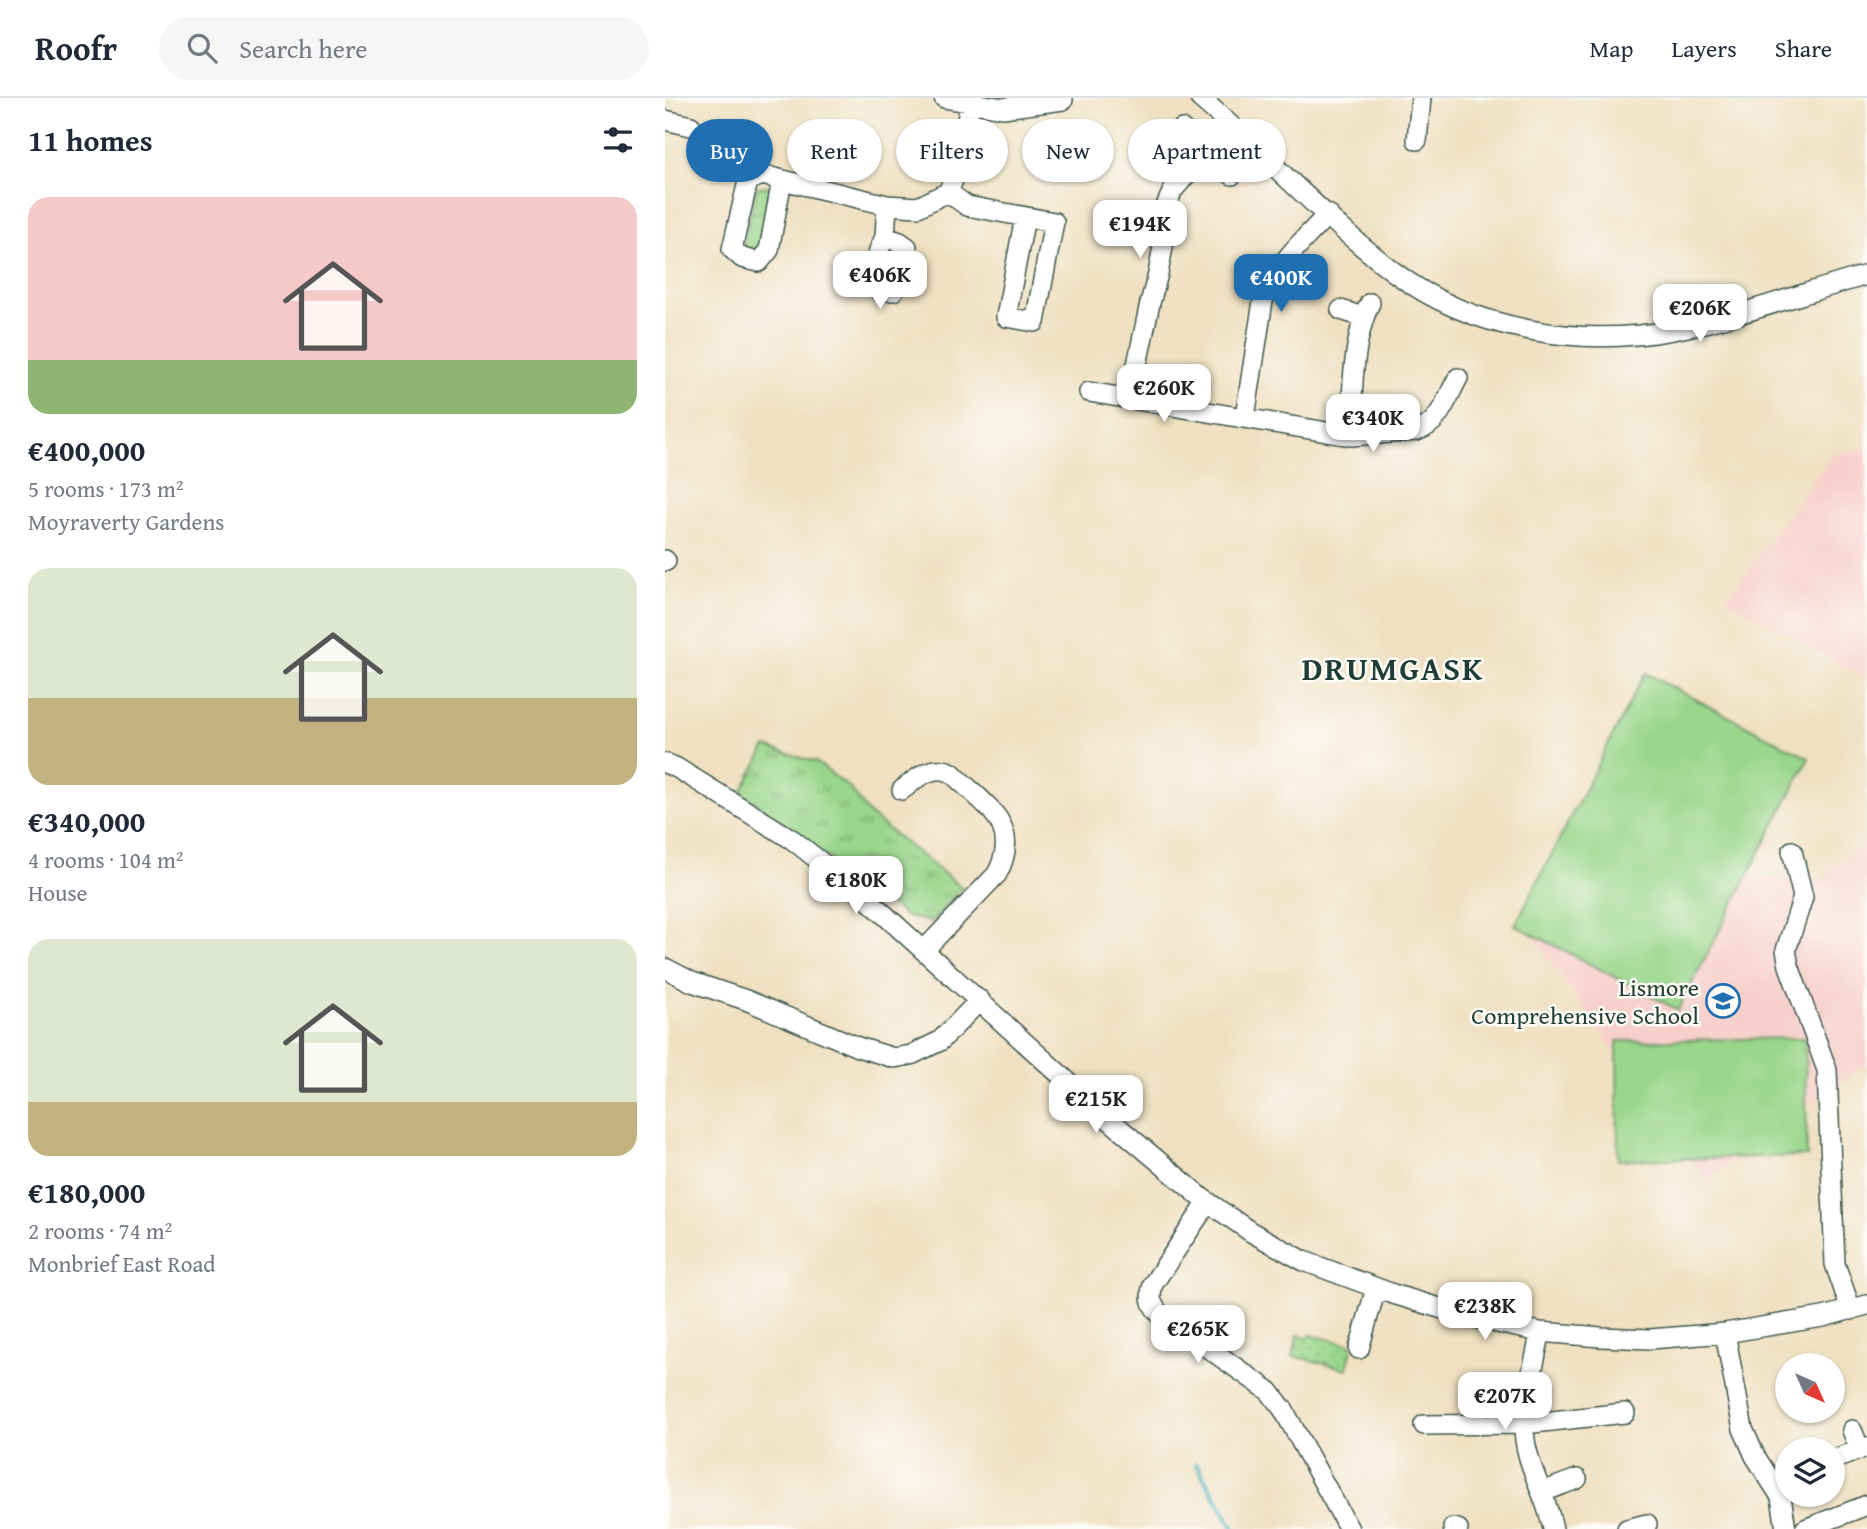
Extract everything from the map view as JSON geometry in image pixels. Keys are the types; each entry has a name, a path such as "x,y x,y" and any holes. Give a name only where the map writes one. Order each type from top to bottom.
{"street":[{"path":"944,98 971,100 1003,108 1065,104"},
{"path":"1200,98 1396,273 1448,303 1524,329 1577,335 1644,334 1672,330 1867,275"},
{"path":"1417,140 1421,98"},
{"path":"782,180 887,205 918,207 947,192 960,166 971,100"},
{"path":"665,120 686,125"},
{"path":"1131,398 1162,252 1165,208 1180,182"},
{"path":"947,192 967,206 1054,222 1035,322 1006,317 1025,217"},
{"path":"885,237 887,205"},
{"path":"1245,417 1263,302 1269,283 1282,264 1328,214"},
{"path":"1341,310 1367,310 1352,388 1352,436"},
{"path":"1089,392 1352,436 1427,428 1434,421 1458,378"},
{"path":"665,763 793,840 865,897 1112,1122 1208,1202 1251,1232 1304,1261 1376,1288 1469,1317 1540,1332 1650,1339 1725,1333 1823,1317 1859,1307 1835,1264 1827,1070 1786,950 1803,897 1792,851"},
{"path":"902,790 930,771 943,769 952,773 998,818 1006,832 1004,860 997,874 924,950"},
{"path":"665,968 692,982 746,1000 894,1058 911,1055 940,1041 980,1000"},
{"path":"1208,1202 1153,1284 1150,1295 1153,1306 1161,1315 1269,1391 1283,1409 1349,1529"},
{"path":"1359,1349 1376,1288"},
{"path":"1540,1332 1524,1424 1528,1455 1553,1529"},
{"path":"1725,1333 1743,1429 1755,1456 1775,1473"},
{"path":"1424,1425 1524,1424 1625,1413"},
{"path":"1845,1455 1863,1448 1852,1430"},
{"path":"1542,1492 1577,1479"},
{"path":"1805,1529 1867,1506"},
{"path":"1783,1507 1786,1529"},
{"path":"1627,1529 1647,1524"},
{"path":"1453,1528 1458,1529"}],"shaded area":[{"path":"1867,448 1867,679 1726,600 1832,455"},
{"name":"Lismore Comprehensive School","path":"1699,815 1748,875 1815,883 1867,841 1867,1069 1864,1066 1706,1180 1533,937"}],"green space":[{"path":"757,187 771,188 764,249 756,253 743,244"},
{"path":"1645,673 1809,758 1678,1010 1515,925"},
{"path":"766,747 816,762 850,788 869,814 962,888 932,922 907,917 741,792"},
{"path":"1805,1038 1807,1156 1618,1160 1617,1041"},
{"path":"1298,1335 1311,1335 1353,1345 1347,1369 1293,1356"}],"waterway":[{"path":"1196,1464 1234,1529"}],"place":[{"name":"Lismore Comprehensive School","path":"1723,1001"}],"district":[{"name":"DRUMGASK","path":"1393,668"}]}
